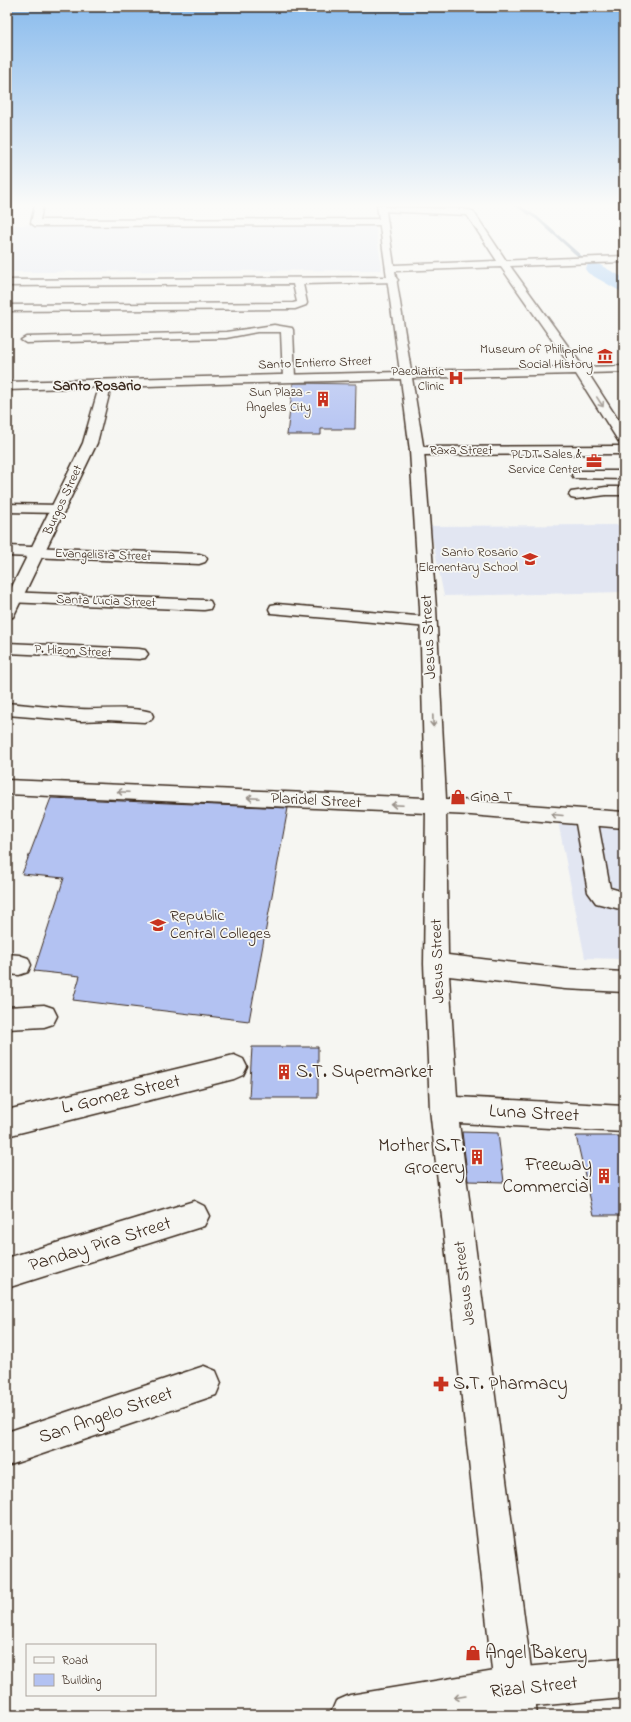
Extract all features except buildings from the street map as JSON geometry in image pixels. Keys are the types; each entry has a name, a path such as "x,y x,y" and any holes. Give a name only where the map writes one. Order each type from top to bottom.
{"street":[{"path":"7,308 295,306 302,303 298,285"},
{"name":"Jesus Street","path":"394,285 405,374 417,450 428,622 436,807 436,964 444,1109 515,1702"},
{"path":"518,285 624,439"},
{"path":"26,340 226,335 253,330 284,329 288,330 290,378"},
{"name":"Santo Entierro Street","path":"7,386 624,369"},
{"name":"Burgos Street","path":"7,613 11,597 38,552 90,443 106,383"},
{"name":"Raxa Street","path":"417,450 624,450"},
{"path":"579,475 624,475"},
{"path":"576,495 606,491 624,491"},
{"path":"7,508 59,509"},
{"name":"Evangelista Street","path":"7,552 199,559"},
{"name":"Santa Lucia Street","path":"11,597 204,604"},
{"path":"277,609 428,622"},
{"name":"P. Hizon Street","path":"7,648 139,654"},
{"path":"7,709 81,715 107,714 144,716"},
{"name":"Plaridel Street","path":"7,787 471,808 624,820"},
{"path":"586,818 599,892 604,897 624,901"},
{"path":"436,964 565,979 624,982"},
{"path":"7,1018 44,1016"},
{"name":"L. Gomez Street","path":"7,1123 234,1067"},
{"name":"Luna Street","path":"444,1109 624,1119"},
{"name":"Panday Pira Street","path":"7,1273 194,1216"},
{"name":"San Angelo Street","path":"7,1450 204,1383"},
{"name":"Rizal Street","path":"350,1715 515,1702 624,1678"}],"shaded area":[{"name":"Santo Rosario Elementary School","path":"624,525 624,592 444,596 430,526"},
{"path":"558,821 624,824 624,926 619,926 624,947 624,959 585,958"}],"place":[{"name":"Museum of Philippine Social History","path":"605,356"},
{"name":"Paediatric Clinic","path":"456,378"},
{"name":"Sun Plaza - Angeles City","path":"323,399"},
{"name":"PLDT Sales & Service Center","path":"594,461"},
{"name":"Santo Rosario Elementary School","path":"530,559"},
{"name":"Gina T","path":"458,797"},
{"name":"Republic Central Colleges","path":"158,925"},
{"name":"S.T. Supermarket","path":"284,1072"},
{"name":"Mother S.T. Grocery","path":"477,1157"},
{"name":"Freeway Commercial","path":"604,1176"},
{"name":"S.T. Pharmacy","path":"441,1384"},
{"name":"Angel Bakery","path":"473,1653"}],"district":[{"name":"Santo Rosario","path":"97,386"}]}
